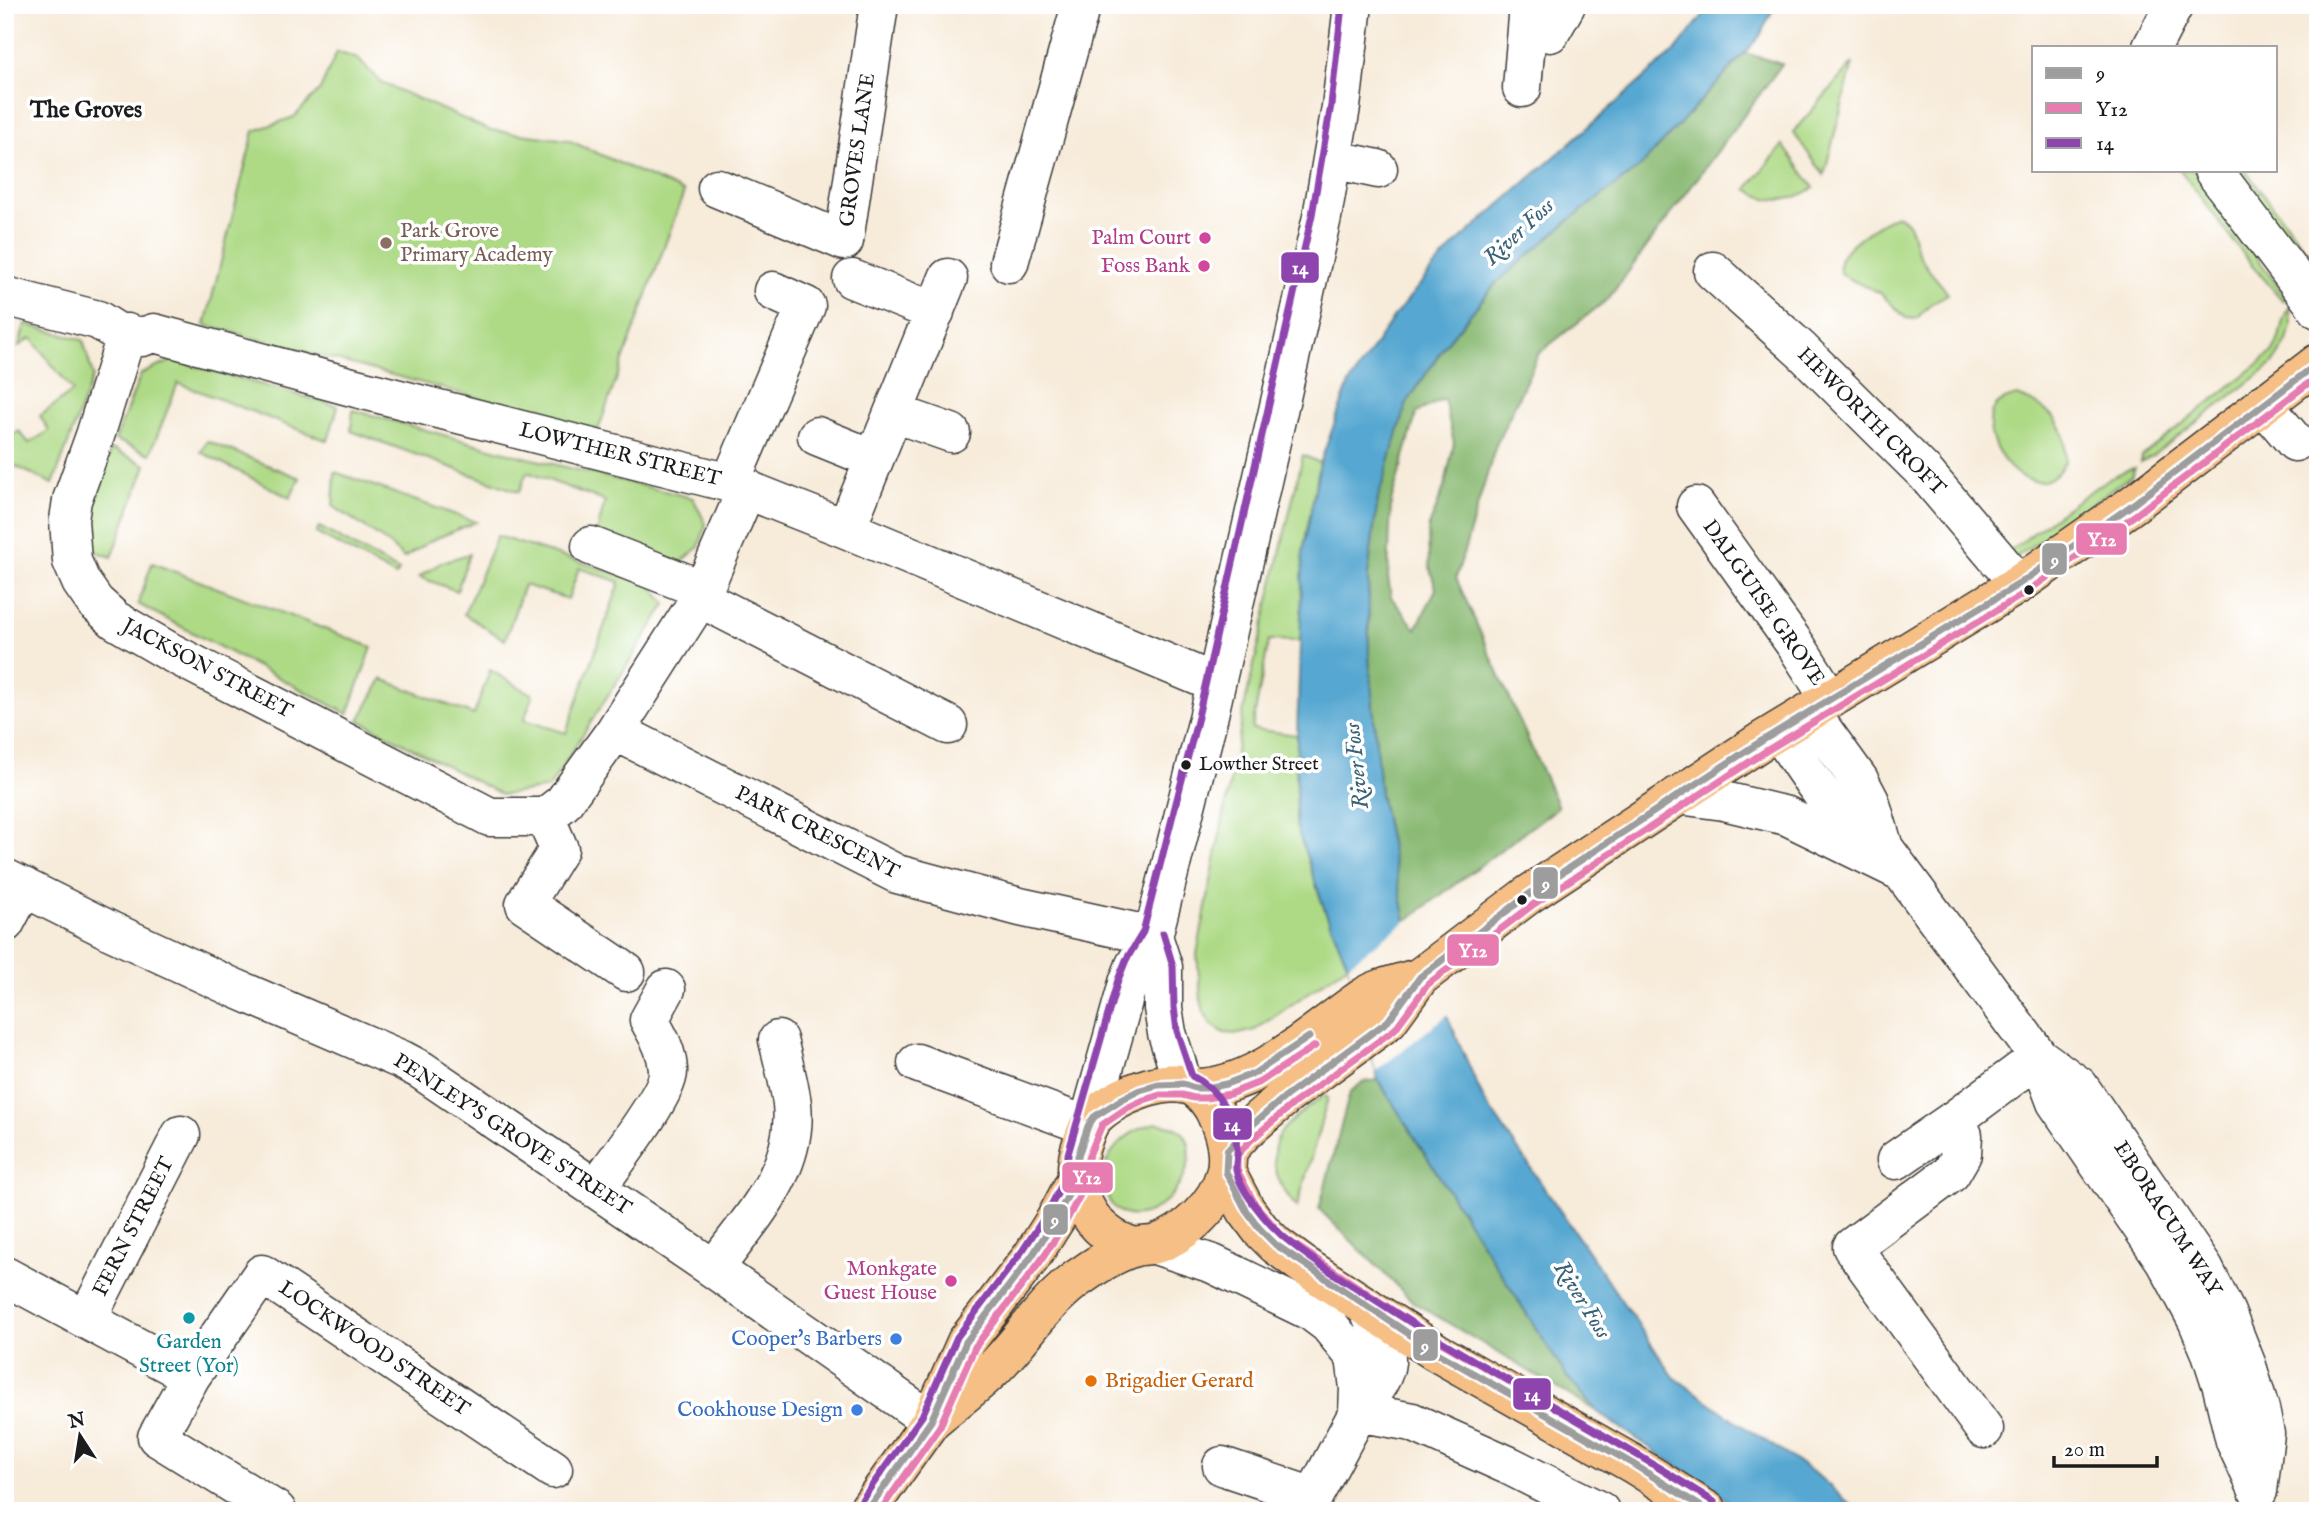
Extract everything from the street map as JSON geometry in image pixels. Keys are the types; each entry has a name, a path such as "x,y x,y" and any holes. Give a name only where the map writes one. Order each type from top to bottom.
{"main road":[{"path":"1145,1246 1108,1236 1086,1211 1077,1178 1077,1156 1094,1117 1140,1090 1158,1085 1226,1084 1255,1073 1362,1020 1388,1021 1420,977 1528,895 1806,714 2019,584 2132,505 2318,363"},
{"path":"931,1421 996,1367 1048,1304 1084,1274 1145,1246 1170,1238 1187,1226 1209,1204 1219,1189 1226,1161 1244,1132 1286,1096 1362,1020"},
{"path":"1189,1086 1213,1107 1221,1125 1226,1161 1246,1210 1276,1245 1436,1352 1633,1464 1707,1511"},
{"path":"867,1511 931,1421 966,1342 1032,1256 1077,1178"}],"street":[{"name":"GROVES LANE","path":"717,188 844,241 879,5"},
{"path":"1009,263 1081,5"},
{"path":"917,1063 1088,1126 1128,983 1135,965 1153,936 1208,719 1319,230 1341,107 1353,5"},
{"path":"2153,46 2174,5"},
{"path":"1522,88 1548,15"},
{"path":"1332,159 1378,169"},
{"path":"2215,172 2318,309"},
{"name":"HEWORTH CROFT","path":"1713,271 1801,350 1925,472 2019,584"},
{"path":"846,528 942,295 852,278"},
{"path":"626,972 525,904 559,849 545,817 563,803 615,731 702,594 738,485 806,306 773,290"},
{"name":"LOWTHER STREET","path":"5,296 98,320 117,332 142,337 155,333 365,391 738,485 1215,683"},
{"name":"JACKSON STREET","path":"127,333 72,500 69,520 72,561 81,582 95,602 115,620 170,652 490,817 545,817"},
{"path":"2263,404 2295,442"},
{"path":"894,413 951,433"},
{"path":"817,436 874,459"},
{"name":"DALGUISE GROVE","path":"1696,506 1797,647 1806,714"},
{"path":"591,546 702,594 948,725"},
{"name":"EBORACUM WAY","path":"1806,714 1859,780 1870,801 1892,860 2039,1057 2056,1102 2167,1264 2197,1320 2222,1387 2235,1441 2259,1499"},
{"name":"PARK CRESCENT","path":"615,731 897,874 1020,906 1153,936"},
{"path":"1679,795 1724,801 1787,816 1892,860"},
{"path":"5,923 15,882"},
{"name":"PENLEY'S GROVE STREET","path":"15,882 123,937 402,1060 714,1269 931,1421"},
{"path":"1153,936 1163,967 1163,1008 1167,1033 1189,1086"},
{"path":"596,1189 659,1097 669,1073 664,1048 649,1020 666,989"},
{"path":"714,1269 771,1190 789,1152 792,1104 778,1040"},
{"path":"1896,1160 2039,1057"},
{"path":"1954,1120 1963,1135 1962,1154 1951,1174 1852,1247 1984,1429"},
{"name":"FERN STREET","path":"87,1319 181,1135"},
{"path":"1145,1246 1213,1264 1312,1312 1328,1324 1355,1357 1359,1388 1358,1412"},
{"name":"LOCKWOOD STREET","path":"191,1376 262,1274 553,1469"},
{"path":"5,1276 191,1376 157,1437 277,1511"},
{"path":"1222,1466 1311,1504 1358,1412 1381,1378 1386,1361 1379,1332 1366,1306"},
{"path":"1381,1378 1412,1422"},
{"path":"1358,1412 1412,1422 1510,1466 1600,1511"}],"green space":[{"path":"337,52 358,59 382,83 489,130 568,140 684,192 598,430 205,325 254,131 294,117 320,90"},
{"path":"1745,53 1782,64 1608,299 1539,353 1496,445 1456,578 1558,807 1406,921 1380,794 1369,656 1368,574 1378,498 1407,403 1445,345 1496,283 1572,218 1641,166","holes":["1444,399 1454,443 1445,485 1428,529 1429,565 1436,589 1416,629 1391,597 1388,577 1391,502 1417,412"]},
{"path":"1853,63 1824,175 1793,132"},
{"path":"1783,145 1814,188 1780,200 1764,198 1747,189"},
{"path":"2182,172 2195,172 2286,298 2283,301 2248,260"},
{"path":"2233,172 2247,172 2318,265 2316,277"},
{"path":"1897,215 1910,227 1921,258 1948,294 1932,303 1916,319 1906,318 1880,293 1840,273 1840,261 1848,248 1873,228"},
{"path":"2290,307 2291,325 2287,341 2273,364 2141,462 2142,456 2272,353"},
{"path":"25,324 83,340 93,376 53,484 5,461 5,441 19,431 29,443 49,431 40,416 73,391 31,338 19,346"},
{"path":"173,360 338,406 328,441 178,383 150,454 115,440 141,374"},
{"path":"2017,396 2038,405 2051,415 2063,434 2065,462 2055,475 2042,481 2029,480 2016,473 1995,447 1991,417 1997,405"},
{"path":"353,410 516,455 693,498 706,524 699,547 679,564 596,536 605,501 527,472 519,492 351,431"},
{"path":"207,441 300,478 290,498 201,452"},
{"path":"112,449 146,465 112,557 88,549 86,517"},
{"path":"1303,455 1320,463 1303,552 1302,641 1269,640 1252,729 1297,735 1296,825 1325,911 1348,965 1255,1030 1239,1034 1224,1033 1211,1024 1204,1012 1197,954 1246,699"},
{"path":"2135,468 2132,475 2008,563 2002,557 2088,492"},
{"path":"335,472 476,522 432,540 404,558 385,541 333,506"},
{"path":"319,527 399,571 396,576 316,533"},
{"path":"497,536 650,584 666,604 549,788 502,795 359,720 382,679 474,715 490,670 533,695 524,720 566,733 620,582 579,568 568,599 524,585 505,640 464,614"},
{"path":"469,554 457,591 419,577 442,562"},
{"path":"152,563 372,647 348,714 138,604"},
{"path":"1378,1080 1565,1374 1596,1411 1413,1302 1319,1209 1350,1092 1363,1082"},
{"path":"1324,1095 1328,1098 1297,1207 1280,1181 1274,1150 1286,1126"},
{"path":"1157,1123 1178,1129 1187,1139 1190,1153 1187,1169 1169,1198 1155,1209 1140,1215 1124,1214 1109,1200 1104,1187 1106,1162 1113,1151 1132,1133"}],"water":[{"name":"River Foss","path":"1711,5 1775,5 1760,36 1641,166 1572,218 1496,283 1445,345 1407,403 1378,498 1368,574 1369,656 1380,794 1406,921 1484,1100 1674,1377 1816,1474 1858,1511 1743,1511 1596,1411 1565,1374 1378,1080 1348,965 1325,911 1296,825 1303,552 1320,463 1348,386 1395,315 1436,265 1461,239 1676,50"}],"pier":[{"path":"1409,919 1450,1013 1376,1071 1348,965"}],"transit line":[{"name":"14","path":"858,1505 922,1416 957,1337 1023,1250 1046,1215 1067,1175 1068,1154 1118,980 1126,960 1143,932 1198,717 1312,215 1331,105 1342,5"},
{"name":"9","path":"1708,1511 1633,1464 1436,1352 1276,1245 1246,1210 1226,1172 1227,1151 1244,1132 1286,1096 1388,1021 1420,977 1528,895 1760,742 2019,584 2132,505 2318,363"},
{"name":"Y12","path":"1714,1502 1638,1455 1442,1343 1283,1237 1255,1204 1237,1170 1237,1155 1293,1104 1395,1029 1428,984 1534,904 1766,751 2025,593 2138,513 2318,376"},
{"name":"14","path":"1163,933 1173,966 1177,1031 1192,1076 1210,1089 1224,1106 1236,1138 1236,1167 1239,1178 1249,1197 1271,1225 1318,1263 1419,1327 1714,1502"},
{"name":"9","path":"867,1511 931,1421 966,1342 1032,1256 1055,1220 1077,1178 1078,1156 1088,1126 1094,1117 1122,1099 1158,1085 1183,1084 1206,1088 1226,1084 1255,1073 1309,1037"},
{"name":"Y12","path":"880,1511 940,1426 975,1347 1040,1262 1064,1225 1087,1182 1088,1158 1102,1125 1127,1108 1160,1095 1206,1098 1230,1094 1260,1082 1315,1046"}],"place":[{"name":"Palm Court","path":"1205,238"},
{"name":"Park Grove Primary Academy","path":"386,243"},
{"name":"Foss Bank","path":"1204,266"},
{"name":"Lowther Street","path":"1186,765"},
{"name":"Monkgate Guest House","path":"951,1281"},
{"name":"Garden Street (Yor)","path":"189,1318"},
{"name":"Cooper's Barbers","path":"896,1339"},
{"name":"Brigadier Gerard","path":"1091,1381"},
{"name":"Cookhouse Design","path":"857,1410"}],"district":[{"name":"The Groves","path":"86,110"}]}
